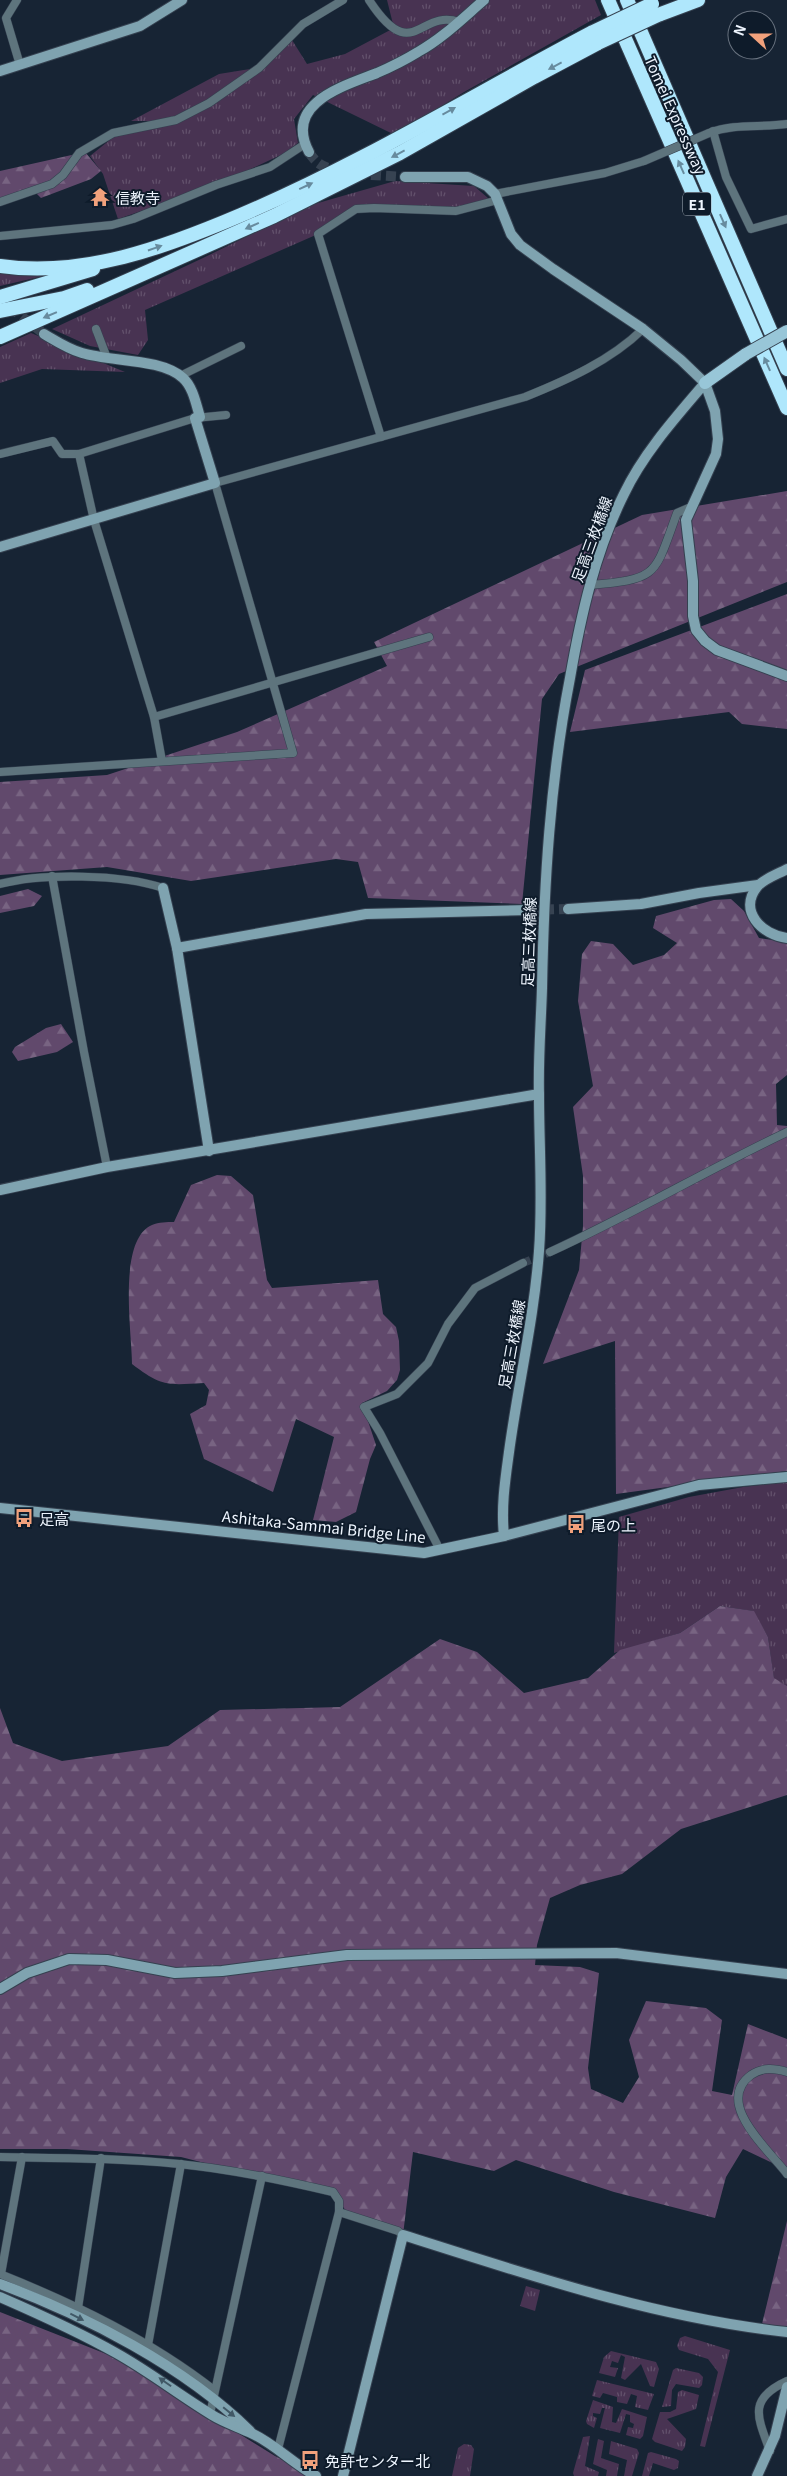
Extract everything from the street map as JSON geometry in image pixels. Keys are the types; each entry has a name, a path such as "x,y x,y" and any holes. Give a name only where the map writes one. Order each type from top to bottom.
{"highway":[{"name":"Tomei Expressway","path":"608,0 787,408"},
{"name":"Tomei Expressway","path":"627,0 787,369"},
{"path":"0,297 57,274 132,256 205,230 336,172 657,6 698,0"},
{"path":"0,337 266,220 392,157 534,77 595,38"},
{"path":"0,266 57,274"},
{"path":"0,310 64,298 142,273"}],"main road":[{"path":"705,383 746,354 787,331"}],"street":[{"path":"17,0 6,18 20,65"},
{"path":"0,71 140,26 182,0"},
{"path":"0,202 52,184 63,175 79,153 113,132 176,120 209,103 259,68 303,24 343,0"},
{"path":"368,0 391,27 404,33 419,31 446,18 459,22"},
{"path":"0,236 112,224 133,219 216,185 270,167 307,148 304,122 309,110 318,100 330,91 398,63 437,40 484,0"},
{"path":"381,437 318,234 356,209 420,208 437,211 456,211 497,197 632,166 711,132 731,126 768,127 787,124"},
{"path":"711,132 726,177 751,229 787,219"},
{"path":"405,176 468,177 480,181 497,197 511,234 520,245 643,329 681,360 705,383 716,411 718,439 716,454 691,507 686,527 693,581 693,616 696,630 705,641 717,650 787,676"},
{"path":"96,329 107,358"},
{"path":"0,547 215,483 525,397 564,381 596,364 633,339 643,329"},
{"path":"0,454 53,441 62,454 79,454 200,417 188,385 172,370 73,350 44,334"},
{"path":"180,376 241,346"},
{"name":"足高三枚橋線","path":"504,1536 501,1511 513,1423 533,1309 540,1250 542,1191 539,1094 546,851 557,746 562,717 574,651 590,585 605,539 624,493 673,420 705,383"},
{"path":"195,418 226,415"},
{"path":"0,772 293,753 195,418"},
{"path":"79,454 94,520 154,716 162,761"},
{"path":"590,585 640,578 652,571 660,561 677,513 691,507"},
{"path":"154,716 429,637"},
{"path":"568,909 641,904 708,891 758,886 787,869"},
{"path":"0,884 52,876 145,882 163,888 177,948 209,1150"},
{"path":"52,876 107,1167"},
{"path":"758,886 751,898 751,912 758,926 768,933 787,938"},
{"path":"177,948 366,914 529,910"},
{"path":"0,1190 107,1167 539,1094"},
{"path":"550,1252 614,1222 697,1177 787,1132"},
{"path":"440,1550 380,1433 364,1407 397,1394 428,1363 448,1324 475,1288 523,1263"},
{"name":"Ashitaka-Sammai Bridge Line","path":"0,1508 424,1553 504,1536 699,1485 787,1476"},
{"path":"0,1989 27,1974 68,1959 107,1960 175,1973 222,1971 347,1955 616,1953 787,1974"},
{"path":"787,2072 764,2068 744,2080 738,2096 740,2112 748,2129 772,2154 787,2174"},
{"path":"0,2157 101,2158 181,2164 262,2176 333,2192 339,2201 339,2212 278,2449"},
{"path":"0,2277 22,2158"},
{"path":"78,2308 101,2158"},
{"path":"148,2345 181,2164"},
{"path":"210,2414 262,2176"},
{"path":"339,2212 398,2231 404,2235 624,2303 757,2329 787,2332"},
{"path":"343,2476 404,2235"},
{"path":"0,2277 78,2308 148,2345 189,2370 252,2434"},
{"path":"0,2277 137,2348 214,2394"},
{"path":"0,2297 114,2352 159,2378 230,2426 252,2434 278,2449 300,2468 316,2476"},
{"path":"770,2451 759,2414 760,2404 766,2393 787,2381"},
{"path":"757,2476 770,2451 787,2387"}],"green space":[{"path":"387,0 595,0 601,15 464,92 395,135 313,95 294,119 298,143 285,153 216,185 118,219 103,174 90,156 122,130 179,121 131,121 219,74 250,69 292,40 307,64 345,54 394,28"},
{"path":"85,152 101,171 91,179 41,198 34,191 0,198 0,171"},
{"path":"395,181 474,186 488,198 488,201 456,211 374,208 348,214 318,234 145,310 148,340 138,355 90,346 52,329 311,205"},
{"path":"0,268 48,275 0,286"},
{"path":"31,333 125,372 42,369 0,383 0,347"},
{"path":"787,491 787,582 559,674 542,699 522,904 368,898 358,862 336,859 191,881 107,867 0,875 0,782 107,775 237,732 387,666 374,642 642,515"},
{"path":"787,594 787,729 742,724 729,712 570,732 585,670"},
{"path":"28,889 42,896 34,906 0,913 0,896"},
{"path":"731,899 744,911 759,938 787,942 787,1075 776,1084 777,1125 787,1126 787,1471 616,1494 615,1341 543,1364 579,1270 583,1226 583,1176 573,1107 593,1086 578,1001 582,954 591,941 613,944 633,965 664,955 677,943 653,928 656,916 714,900"},
{"path":"61,1024 73,1042 57,1052 18,1061 12,1052 15,1047 46,1028"},
{"path":"217,1175 231,1176 253,1195 267,1280 272,1288 378,1280 383,1314 396,1327 399,1341 400,1370 397,1380 387,1391 362,1403 376,1445 370,1459 356,1512 336,1522 313,1520 334,1437 296,1419 273,1492 204,1459 190,1414 206,1405 209,1390 204,1383 165,1383 151,1377 132,1364 129,1289 130,1267 134,1249 141,1234 152,1225 174,1222 191,1185"},
{"path":"787,1482 787,1686 774,1679 768,1637 753,1611 720,1606 680,1633 614,1653 619,1517 689,1497 743,1487"},
{"path":"720,1606 754,1611 768,1637 774,1678 787,1686 787,1795 681,1829 622,1874 580,1885 550,1898 537,1945 535,1965 580,1967 599,1973 588,2068 591,2089 623,2103 639,2077 629,2040 646,2001 706,2008 722,2020 712,2091 732,2095 748,2024 787,2039 787,2170 743,2149 726,2177 715,2218 614,2192 516,2160 494,2171 413,2152 403,2235 350,2217 333,2192 181,2157 67,2149 0,2149 0,1708 13,1743 62,1761 168,1746 220,1710 340,1707 440,1639 477,1652 524,1693 588,1678 620,1650 680,1633"},
{"path":"787,2221 787,2332 761,2328"},
{"path":"526,2286 540,2290 535,2311 520,2306"},
{"path":"0,2312 119,2359 275,2456 317,2476 0,2476"},
{"path":"685,2336 730,2350 705,2447 700,2446 718,2372 708,2359 679,2350 677,2346 680,2338"},
{"path":"611,2351 656,2362 659,2369 654,2387 650,2386 641,2364 625,2380 621,2378 625,2357 621,2355 618,2363 612,2361 610,2367 618,2368 615,2377 599,2373 604,2357"},
{"path":"676,2368 699,2373 703,2377 702,2385 699,2388 676,2384 672,2390 671,2406 662,2407 673,2370"},
{"path":"597,2380 654,2394 648,2410 635,2407 637,2396 631,2394 627,2404 617,2402 617,2397 603,2393 600,2398 592,2396"},
{"path":"682,2390 699,2395 696,2409 667,2419 686,2439 685,2447 682,2451 655,2442 652,2439 660,2412 670,2412 676,2409 678,2392"},
{"path":"593,2400 613,2407 612,2422 616,2423 622,2409 647,2417 643,2436 640,2439 626,2435 628,2427 633,2428 634,2424 630,2422 630,2415 626,2414 620,2433 600,2428 605,2408 602,2408 600,2414 593,2413 593,2416 597,2418 594,2428 587,2424 586,2421"},
{"path":"590,2436 585,2466 599,2472 598,2476 574,2476 573,2473 583,2437"},
{"path":"598,2439 604,2441 601,2458 619,2464 617,2476 606,2476 607,2470 593,2464"},
{"path":"611,2441 637,2449 639,2453 632,2476 624,2476 627,2460 609,2454"},
{"path":"464,2444 471,2445 474,2449 470,2476 452,2476 458,2448"},
{"path":"651,2452 676,2459 679,2461 678,2468 674,2470 653,2463 649,2476 642,2476 648,2453"}],"tunnel":[{"path":"309,152 314,160 321,165 337,170"},
{"path":"356,174 405,177"},
{"path":"10,307 44,334"},
{"path":"529,910 568,909"},
{"path":"523,1263 550,1252"}],"place":[{"name":"信教寺","path":"100,197"},
{"name":"足高","path":"24,1518"},
{"name":"尾の上","path":"576,1524"},
{"name":"免許センター北","path":"310,2460"}]}
